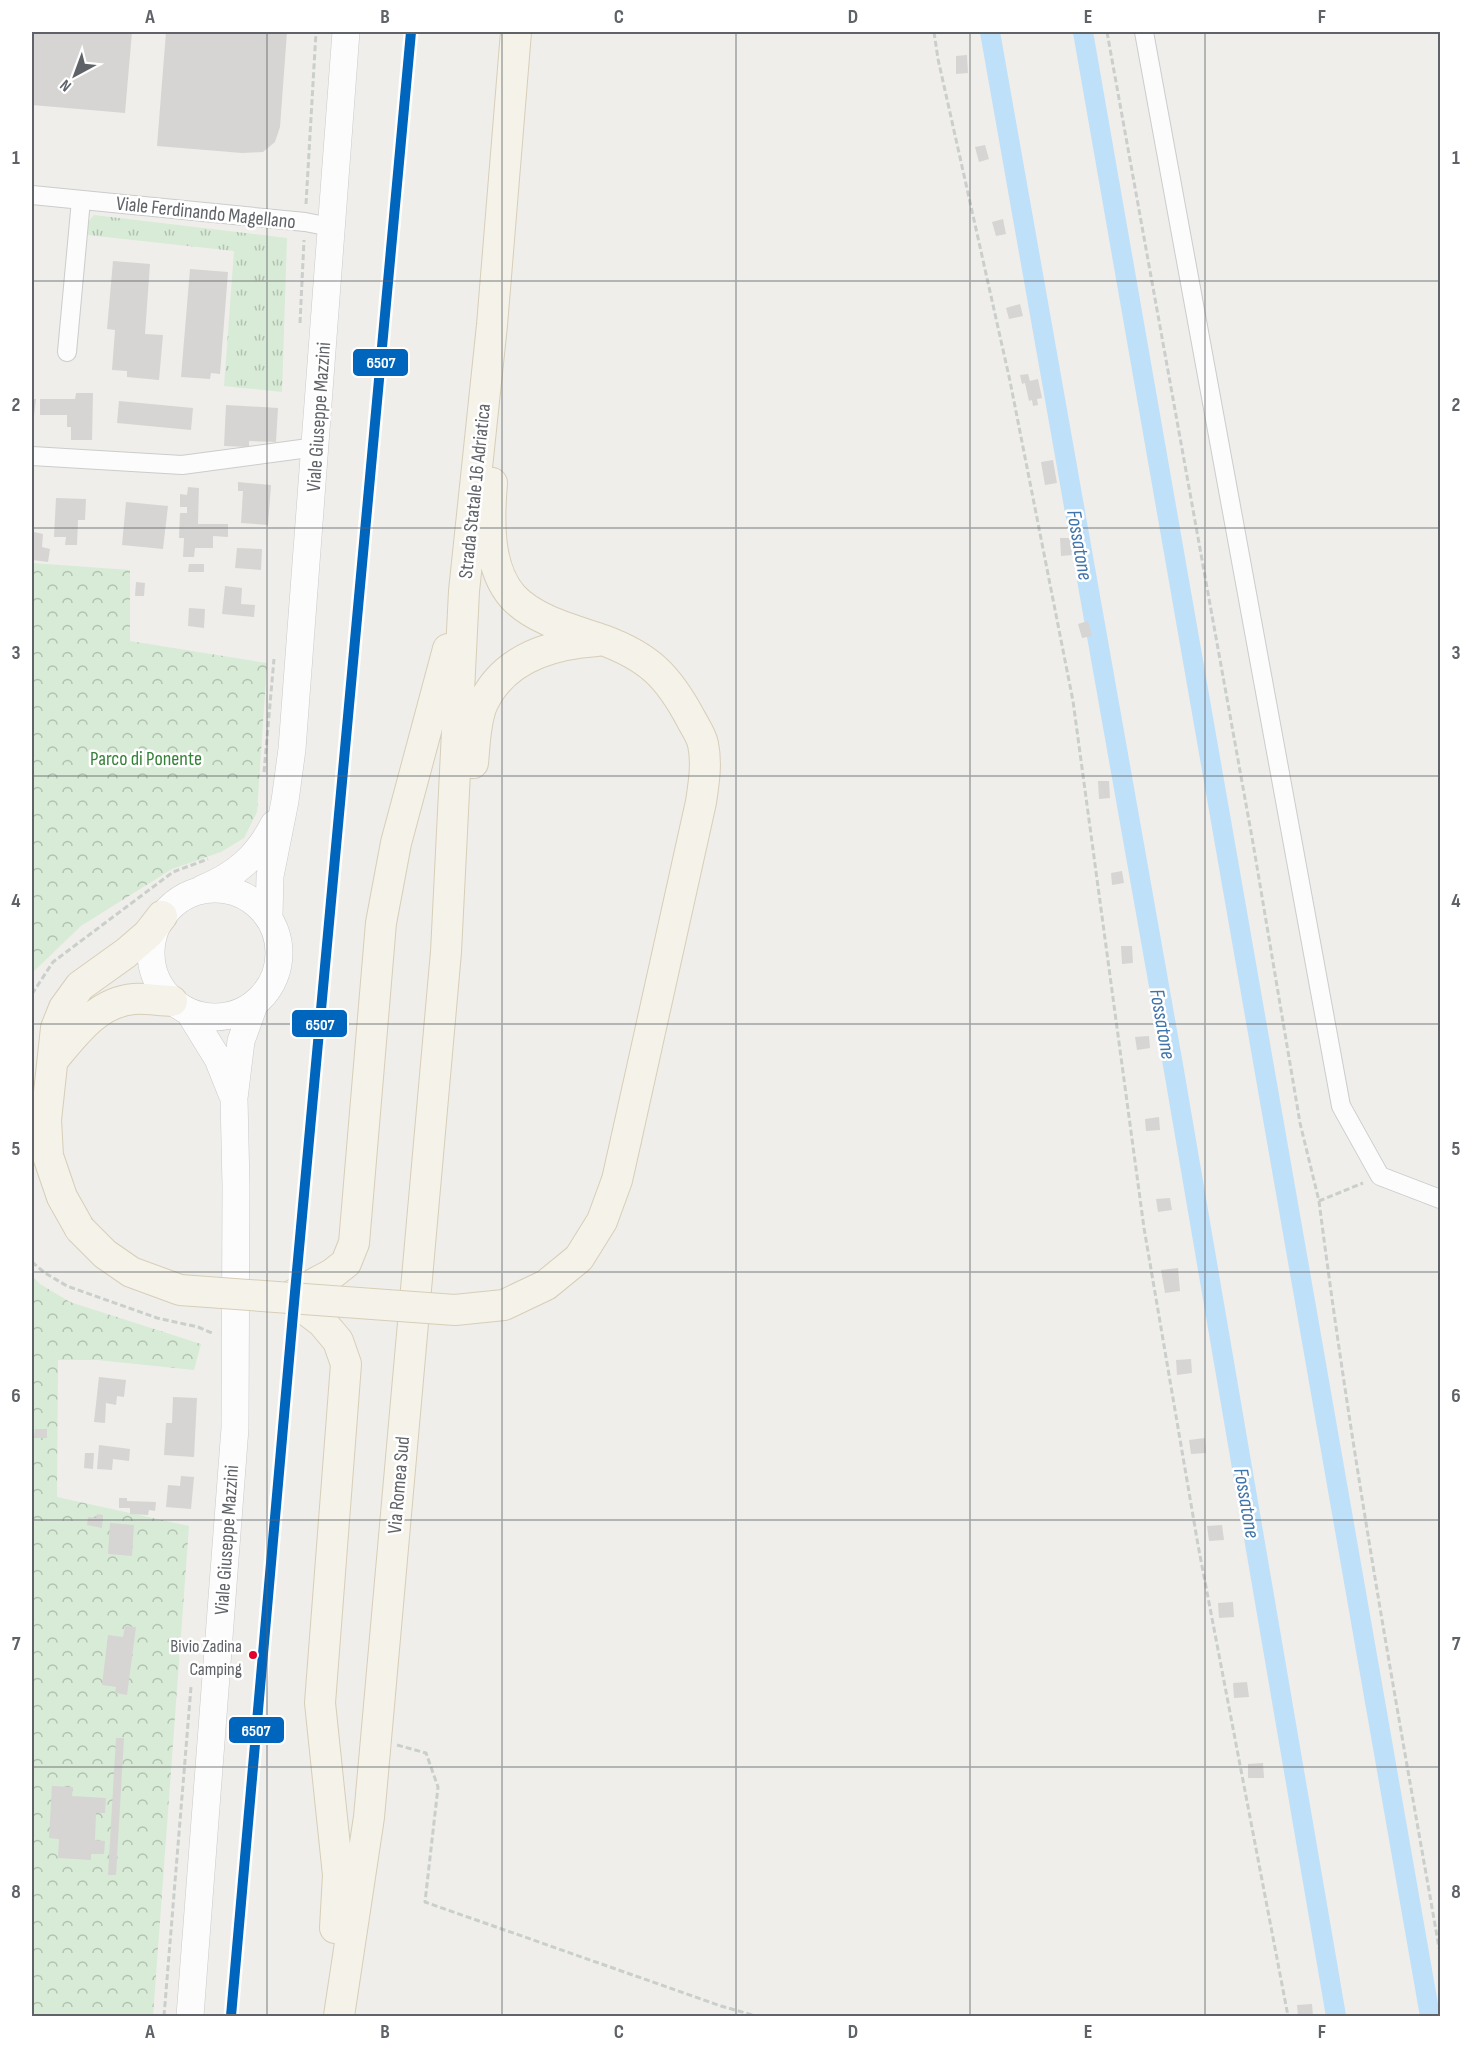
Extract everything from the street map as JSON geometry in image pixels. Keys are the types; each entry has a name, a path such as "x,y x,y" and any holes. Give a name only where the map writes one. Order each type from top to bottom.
{"main road":[{"name":"Strada Statale 16 Adriatica","path":"446,952 464,591 492,325 516,32"},
{"path":"162,916 148,934 126,953 80,986 64,1008 56,1028 46,1120 48,1156 62,1197 80,1229 105,1254 131,1272 180,1290 455,1310 504,1305 546,1285 579,1258 602,1221 617,1180 701,802 706,765 703,741 680,698 653,666 626,649 544,619 514,597 499,574 492,543 492,488 498,427 492,325"},
{"path":"289,1297 332,1274 346,1263 354,1243 381,923 396,843 464,591"},
{"path":"446,952 462,885 476,733 482,704 496,681 519,662 557,646 606,641"},
{"name":"Via Romea Sud","path":"339,2016 369,1817 446,952"},
{"path":"53,1060 82,1026 104,1007 133,999 181,1006"},
{"path":"289,1297 322,1322 338,1341 346,1365 320,1703 338,1875 332,2016"}],"street":[{"name":"Viale Giuseppe Mazzini","path":"285,801 292,749 316,447 318,224 346,32"},
{"path":"1144,32 1341,1106 1380,1176 1440,1199"},
{"name":"Viale Ferdinando Magellano","path":"32,195 318,224"},
{"path":"67,352 81,200"},
{"path":"32,456 182,465 316,447"},
{"path":"234,1098 218,1059 181,1006 160,987 153,969 151,951 154,933 162,916 177,901 221,881 251,859 267,838 285,801"},
{"path":"269,916 270,876 285,801"},
{"path":"181,1006 205,1017 239,1014 254,1005 268,991 277,974 279,964 277,934 269,916 254,902 236,892 216,888 195,891"},
{"path":"234,1098 241,1041 254,1005"},
{"name":"Viale Giuseppe Mazzini","path":"190,2016 235,1428 234,1098"}],"path":[{"path":"300,325 318,224 315,32"},
{"path":"934,32 938,59 1010,381 1073,701 1144,1228 1198,1545 1288,2016"},
{"path":"1107,32 1253,843 1300,1123 1319,1201 1341,1371 1440,1953"},
{"path":"264,778 275,649"},
{"path":"32,994 53,962 173,872 212,858"},
{"path":"1319,1201 1380,1176"},
{"path":"32,1262 67,1286 158,1318 198,1327 214,1333 216,1339"},
{"path":"164,2016 192,1677"},
{"path":"376,1739 426,1753 438,1787 425,1902 721,2006 756,2016"}],"green space":[{"path":"94,215 287,238 282,392 224,386 234,251 87,235 86,224"},
{"name":"Parco di Ponente","path":"32,563 130,570 130,641 267,663 257,812 244,838 221,852 172,869 81,926 32,973"},
{"path":"32,1276 40,1284 70,1302 201,1344 194,1370 97,1360 58,1360 57,1497 189,1526 153,2016 32,2016"}],"building":[{"path":"32,32 132,32 125,113 32,105"},
{"path":"166,32 287,32 280,127 275,142 263,152 242,153 157,146"},
{"path":"967,55 968,73 956,74 956,56"},
{"path":"985,145 989,159 979,162 975,147"},
{"path":"1003,219 1006,234 996,236 992,222"},
{"path":"113,261 150,264 145,334 163,335 159,380 127,377 127,371 112,370 115,330 107,329"},
{"path":"190,269 228,272 220,374 211,373 210,379 181,377"},
{"path":"1020,304 1023,316 1009,319 1006,308"},
{"path":"1028,374 1030,381 1038,379 1042,398 1037,399 1038,405 1033,406 1032,400 1029,401 1025,383 1022,384 1020,375"},
{"path":"76,393 93,393 92,440 71,440 71,427 67,427 67,415 40,415 40,399 75,399"},
{"path":"32,399 36,399 33,425 32,425"},
{"path":"119,401 193,408 191,430 117,423"},
{"path":"226,405 278,408 276,442 249,441 249,447 224,446"},
{"path":"1053,460 1057,483 1045,485 1041,462"},
{"path":"238,482 271,485 268,525 241,523 243,491 238,491"},
{"path":"188,487 199,488 198,524 228,524 228,537 213,536 213,548 195,548 194,557 183,557 184,538 179,538 180,513 187,513 187,507 180,507 180,494 187,495"},
{"path":"56,498 86,499 85,520 78,520 77,545 65,545 66,537 54,537"},
{"path":"126,502 168,506 163,549 122,545"},
{"path":"34,532 43,534 42,547 50,549 48,562 32,560"},
{"path":"1060,538 1071,538 1072,555 1061,556"},
{"path":"237,548 262,549 261,570 235,568"},
{"path":"189,564 204,564 204,572 188,572"},
{"path":"136,582 145,583 144,596 135,596"},
{"path":"225,586 242,588 241,604 255,605 254,617 222,614"},
{"path":"189,608 205,609 204,628 188,626"},
{"path":"1088,621 1092,636 1082,638 1078,624"},
{"path":"1098,781 1109,781 1110,798 1099,799"},
{"path":"1122,871 1124,883 1112,885 1111,873"},
{"path":"1121,946 1132,946 1133,963 1122,964"},
{"path":"1149,1036 1150,1048 1137,1050 1135,1037"},
{"path":"1159,1117 1160,1130 1146,1131 1145,1119"},
{"path":"1170,1198 1172,1210 1158,1212 1156,1199"},
{"path":"1178,1268 1180,1291 1165,1293 1161,1270"},
{"path":"1191,1359 1192,1373 1177,1375 1176,1360"},
{"path":"99,1377 126,1380 124,1397 117,1396 116,1405 106,1403 105,1423 94,1422"},
{"path":"173,1397 197,1398 194,1457 164,1455 166,1423 172,1423"},
{"path":"35,1429 47,1429 47,1438 34,1438"},
{"path":"1205,1438 1206,1453 1191,1454 1189,1440"},
{"path":"99,1445 130,1449 129,1461 113,1459 112,1470 97,1469"},
{"path":"85,1453 94,1453 93,1469 84,1468"},
{"path":"181,1476 194,1477 191,1509 166,1507 168,1485 180,1486"},
{"path":"119,1498 127,1498 127,1501 156,1502 155,1511 149,1510 148,1515 130,1514 130,1508 119,1508"},
{"path":"97,1514 103,1515 102,1528 87,1525 88,1517 96,1518"},
{"path":"110,1523 134,1525 132,1556 108,1554"},
{"path":"1222,1525 1224,1540 1209,1541 1207,1526"},
{"path":"1233,1602 1234,1617 1219,1618 1218,1603"},
{"path":"125,1626 136,1627 127,1695 115,1693 116,1687 102,1685 108,1635 123,1637"},
{"path":"1247,1682 1249,1697 1234,1698 1233,1683"},
{"path":"116,1738 124,1738 116,1875 108,1875"},
{"path":"1263,1763 1264,1778 1248,1778 1248,1764"},
{"path":"52,1786 73,1787 72,1796 106,1798 105,1813 96,1813 95,1840 105,1841 104,1854 91,1854 91,1860 58,1858 59,1839 49,1838"},
{"path":"1312,2004 1313,2016 1298,2016 1297,2005"}],"waterway":[{"name":"Fossatone","path":"990,32 1173,1065 1336,2016"},
{"path":"1083,32 1430,2016"}],"transit line":[{"name":"6507","path":"231,2016 411,32"}],"place":[{"name":"Bivio Zadina Camping","path":"253,1655"}]}
